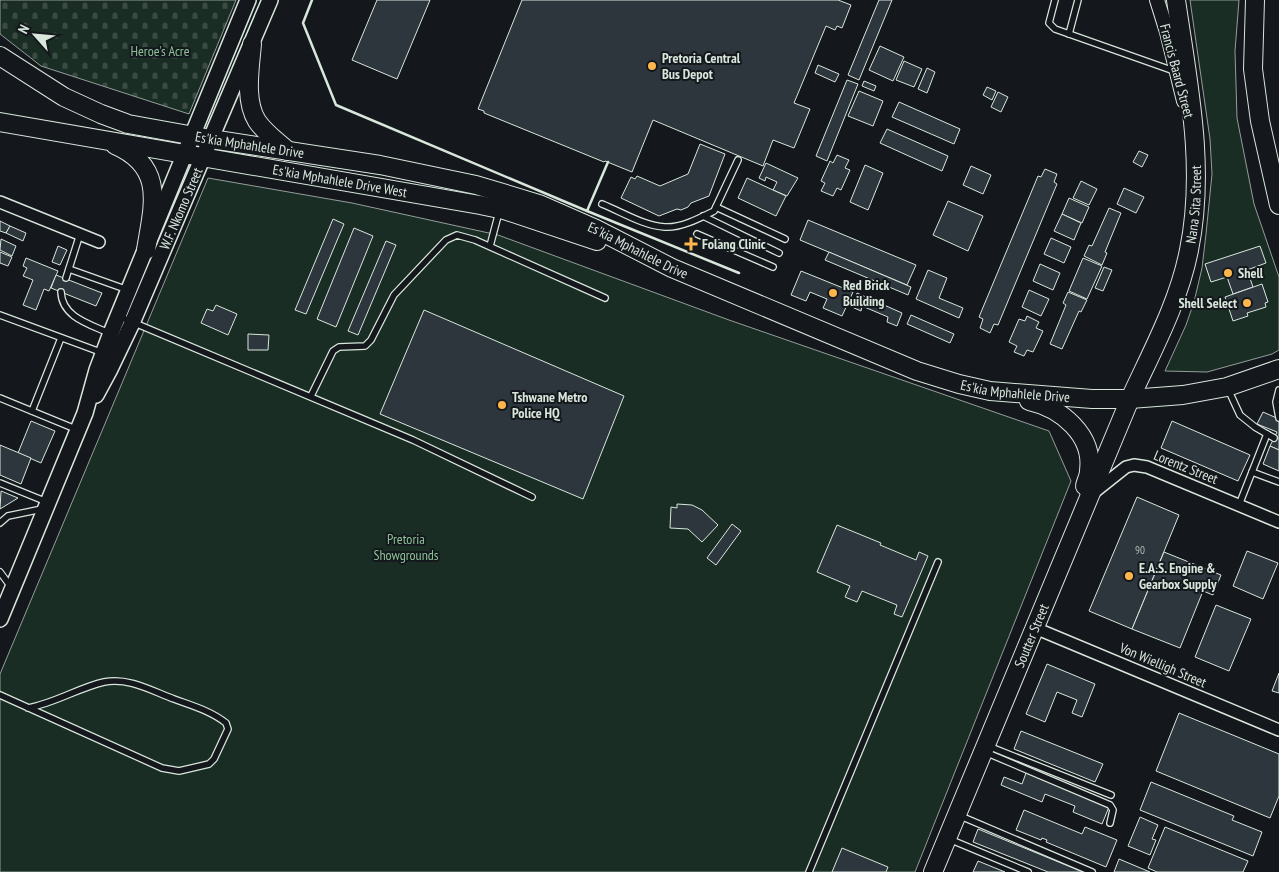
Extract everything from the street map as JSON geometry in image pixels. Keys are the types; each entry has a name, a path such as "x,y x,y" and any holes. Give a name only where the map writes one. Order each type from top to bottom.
{"main road":[{"name":"W.F. Nkomo Street","path":"0,619 85,413 97,370 111,333 248,0"},
{"name":"W.F. Nkomo Street","path":"85,413 109,372 132,323 270,0"},
{"name":"Nana Sita Street","path":"1130,399 1174,299 1189,251 1194,217 1196,142 1176,0"},
{"path":"1255,0 1253,69 1261,128 1279,205"},
{"path":"252,44 250,77 253,112 258,123 288,151"},
{"name":"Es'kia Mphahlele Drive","path":"0,56 64,97 128,124 192,136 380,165 506,193 539,204 596,228 672,268 917,371 959,384 990,391 1078,398 1130,399 1183,395 1226,387 1279,369"},
{"name":"Es'kia Mphahlele Drive West","path":"0,122 499,209 569,230 672,268"},
{"path":"101,139 129,152 148,172 153,186 153,202 146,250"},
{"path":"990,391 1034,402 1048,408 1068,420 1082,437 1088,453 1089,471 1071,540"},
{"name":"Soutter Street","path":"933,872 1130,399"}],"street":[{"name":"Francis Baard Street","path":"1157,0 1196,142"},
{"path":"0,202 99,242"},
{"name":"Lorentz Street","path":"1089,497 1126,467 1139,465 1279,522"},
{"name":"Von Wielligh Street","path":"1035,628 1279,730"}],"lane":[{"path":"1055,0 1049,24 1055,29 1176,72"},
{"path":"1069,34 1078,0"},
{"path":"602,204 652,224 666,227 685,223 714,211 738,160"},
{"path":"716,207 785,239"},
{"path":"490,246 499,209"},
{"path":"703,216 779,252"},
{"path":"66,278 80,234"},
{"path":"697,234 773,267"},
{"path":"312,396 333,351 339,347 365,346 372,340 394,295 446,240 457,235 490,246 605,298"},
{"path":"69,269 129,290"},
{"path":"61,292 64,307 72,314 82,321 111,333"},
{"path":"0,315 103,353"},
{"path":"118,316 413,440 532,497"},
{"path":"32,411 61,338"},
{"path":"1226,387 1240,415 1254,427 1274,438"},
{"path":"1279,390 1276,402 1279,418"},
{"path":"0,398 78,430"},
{"path":"1239,505 1267,434"},
{"path":"1252,472 1279,482"},
{"path":"0,483 47,506"},
{"path":"0,523 8,516 47,506"},
{"path":"809,872 938,562"},
{"path":"0,572 13,588"},
{"path":"0,695 28,708 162,768 179,771 209,764 214,759 228,729 226,723 206,710 142,686 125,682 105,682 51,702 28,708"},
{"path":"984,748 1111,796"},
{"path":"984,748 1110,805 1113,810 1110,823"},
{"path":"957,814 1092,872"},
{"path":"947,838 1028,872"}],"green space":[{"name":"Heroe's Acre","path":"0,0 236,0 189,114 41,66 0,34"},
{"path":"1190,0 1239,0 1235,51 1237,118 1254,204 1279,277 1279,350 1272,354 1207,372 1165,371 1186,325 1194,302 1202,268 1212,174 1210,139"},
{"name":"Pretoria Showgrounds","path":"208,178 352,203 498,235 729,320 1049,431 1071,481 915,872 0,872 0,674"}],"building":[{"path":"377,0 430,0 397,79 352,60"},
{"name":"Pretoria Central Bus Depot","path":"522,0 838,0 851,5 842,28 837,26 835,30 826,26 794,103 810,109 794,148 773,140 763,166 653,120 632,172 478,109"},
{"path":"879,0 892,0 859,80 848,75"},
{"path":"880,46 904,57 893,81 869,70"},
{"path":"904,61 922,69 914,87 896,80"},
{"path":"818,65 839,74 835,82 815,73"},
{"path":"927,68 935,72 927,93 918,89"},
{"path":"847,80 858,84 827,161 816,156"},
{"path":"864,81 876,86 874,91 862,86"},
{"path":"987,87 996,91 992,100 983,95"},
{"path":"859,91 883,101 873,126 848,116"},
{"path":"998,92 1008,97 1001,112 991,107"},
{"path":"899,102 960,129 954,144 892,117"},
{"path":"887,129 948,156 942,171 880,143"},
{"path":"700,144 725,154 709,196 691,203 688,207 681,210 677,209 659,216 621,198 631,177 635,179 637,176 660,186 688,174"},
{"path":"1139,151 1148,155 1142,167 1133,162"},
{"path":"837,155 849,160 845,168 850,170 841,190 837,188 833,196 821,191 825,183 821,181 830,161 833,163"},
{"path":"766,163 798,178 787,196 773,190 777,182 766,177 765,181 759,178"},
{"path":"865,165 883,173 868,210 850,202"},
{"path":"971,166 991,175 983,194 963,185"},
{"path":"1045,169 1057,174 1054,182 1057,184 998,325 994,324 990,333 980,328 983,319 979,317 1038,176 1041,177"},
{"path":"747,178 786,196 776,216 738,198"},
{"path":"1081,181 1097,189 1089,205 1073,198"},
{"path":"1124,188 1144,197 1136,213 1117,204"},
{"path":"1069,198 1089,207 1082,223 1062,214"},
{"path":"948,201 983,216 968,251 933,235"},
{"path":"1109,208 1121,213 1105,252 1107,253 1102,265 1084,256 1089,245 1092,246"},
{"path":"1062,214 1081,223 1074,240 1054,231"},
{"path":"333,219 344,224 306,314 295,310"},
{"path":"808,220 916,265 907,285 800,240"},
{"path":"0,221 10,226 6,233 0,231"},
{"path":"10,226 26,233 23,241 6,233"},
{"path":"354,228 373,236 336,327 317,319"},
{"path":"1051,238 1071,247 1064,263 1044,254"},
{"path":"1,239 16,246 12,256 0,250"},
{"path":"386,241 396,245 358,335 348,331"},
{"path":"58,246 67,250 60,265 52,262"},
{"name":"Shell","path":"1260,246 1266,263 1247,270 1253,287 1233,294 1227,277 1211,282 1205,264"},
{"path":"0,252 12,257 8,266 0,263"},
{"path":"829,252 911,287 908,295 825,260"},
{"path":"26,258 58,271 49,291 44,289 36,310 23,305 33,280 23,276 27,268 23,266"},
{"path":"1083,258 1102,266 1087,299 1069,291"},
{"path":"1040,264 1060,273 1053,290 1033,281"},
{"path":"1104,267 1112,270 1103,291 1095,288"},
{"path":"928,270 947,278 939,298 963,308 959,318 916,299"},
{"name":"Red Brick Building","path":"801,271 853,292 842,316 823,308 827,299 810,292 806,301 791,295"},
{"path":"56,275 102,293 96,306 51,288"},
{"name":"Shell Select","path":"1262,284 1268,302 1265,303 1266,307 1247,313 1248,316 1233,321 1225,297"},
{"path":"1029,290 1049,299 1041,316 1022,307"},
{"path":"1068,292 1087,300 1081,312 1079,311 1062,349 1050,344 1066,305 1063,303"},
{"path":"857,293 902,313 897,326 887,322 888,317 862,306 861,311 852,307"},
{"path":"216,305 237,314 228,335 201,323 207,309 213,311"},
{"name":"Tshwane Metro Police HQ","path":"424,310 624,396 583,499 380,414"},
{"path":"911,315 954,334 950,343 907,324"},
{"path":"1027,316 1039,322 1036,328 1043,331 1033,352 1027,350 1024,356 1014,352 1017,346 1009,342 1019,319 1025,321"},
{"path":"248,334 269,335 268,350 248,350"},
{"path":"1263,412 1279,419 1279,450 1270,446 1277,432 1257,424"},
{"path":"31,421 55,431 41,463 18,453"},
{"path":"1172,421 1250,455 1238,481 1161,448"},
{"path":"0,445 31,458 21,484 0,475"},
{"path":"1270,446 1279,450 1279,471 1263,464"},
{"path":"1,491 18,498 0,509"},
{"path":"1137,497 1179,515 1132,629 1089,611"},
{"path":"677,504 692,505 702,510 718,525 702,542 688,529 670,528 671,507 677,508"},
{"path":"732,524 741,531 716,565 707,558"},
{"path":"837,525 916,560 919,552 928,556 902,617 894,614 897,605 862,591 857,602 845,597 850,586 817,572"},
{"path":"1247,551 1278,563 1263,599 1233,586"},
{"path":"1164,552 1221,575 1213,595 1203,591 1180,648 1132,629"},
{"path":"1216,605 1251,619 1229,671 1195,657"},
{"path":"1047,664 1095,684 1082,717 1072,713 1077,700 1057,692 1045,722 1026,714"},
{"path":"1279,673 1279,693 1272,691"},
{"path":"1179,713 1279,754 1279,796 1270,818 1156,771"},
{"path":"1021,731 1103,764 1095,782 1014,749"},
{"path":"1026,773 1109,807 1102,824 1073,812 1075,806 1045,794 1042,802 1001,785 1004,777 1022,784"},
{"path":"1151,782 1234,816 1232,820 1262,832 1253,856 1140,810"},
{"path":"1024,810 1082,834 1085,827 1117,840 1106,867 1046,842 1047,840 1042,838 1041,840 1016,830"},
{"path":"1140,817 1158,825 1152,839 1156,840 1150,855 1128,846"},
{"path":"1165,827 1248,861 1243,872 1157,872 1148,868"},
{"path":"978,829 1083,872 1048,872 973,842"},
{"path":"842,848 888,867 886,872 832,872"},
{"path":"1119,859 1150,872 1114,872"},
{"path":"978,861 1005,872 973,872"}],"wall":[{"path":"312,0 303,23 336,105 587,211 608,162"},
{"path":"587,211 739,273"}],"place":[{"name":"Pretoria Central Bus Depot","path":"652,66"},
{"name":"Folang Clinic","path":"691,244"},
{"name":"Shell","path":"1228,273"},
{"name":"Red Brick Building","path":"833,293"},
{"name":"Shell Select","path":"1247,303"},
{"name":"Tshwane Metro Police HQ","path":"502,405"},
{"name":"E.A.S. Engine & Gearbox Supply","path":"1129,576"}]}
